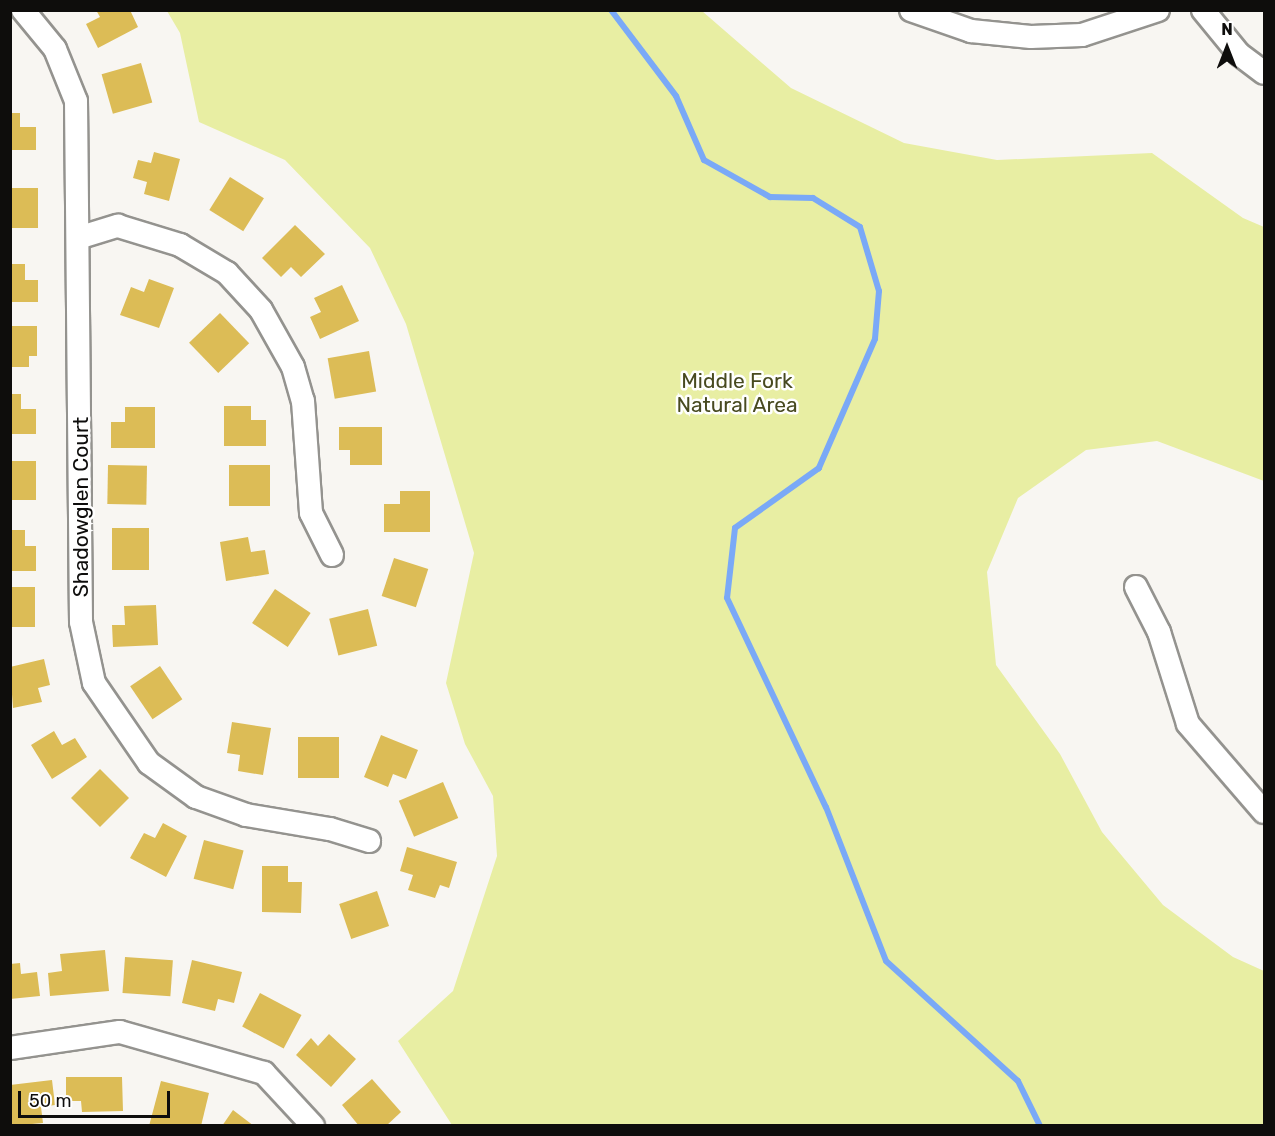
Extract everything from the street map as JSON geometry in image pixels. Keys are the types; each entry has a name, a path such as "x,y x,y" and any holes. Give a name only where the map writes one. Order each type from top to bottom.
{"street":[{"name":"Shadowglen Court","path":"23,10 55,49 76,102 81,237 81,622 94,682 149,763 196,797 246,815 330,828 369,841"},
{"path":"911,10 971,30 1031,37 1082,35 1158,10"},
{"path":"1203,10 1239,54 1264,73"},
{"path":"81,237 118,226 180,245 228,273 261,310 293,367 303,401 311,513 332,555"},
{"path":"1136,587 1159,632 1188,724 1264,812"},
{"path":"10,1047 120,1032 264,1073 313,1125"}],"green space":[{"name":"Middle Fork Natural Area","path":"167,11 702,11 791,88 904,143 997,160 1152,153 1243,218 1264,227 1264,481 1157,441 1086,450 1018,498 987,572 996,665 1060,754 1102,832 1163,905 1233,957 1264,971 1264,1125 452,1125 398,1041 453,991 497,856 493,796 465,744 446,683 474,553 406,324 370,248 285,160 199,122 180,33"}],"building":[{"path":"96,10 130,10 138,27 98,48 86,24 100,17"},
{"path":"141,63 152,102 113,114 102,74"},
{"path":"10,113 20,113 20,127 36,127 36,150 10,150"},
{"path":"154,152 180,159 169,201 144,194 147,182 133,178 138,160 151,163"},
{"path":"230,177 264,198 243,231 209,210"},
{"path":"10,188 38,188 38,228 10,228"},
{"path":"295,225 325,254 301,277 291,267 281,277 262,258"},
{"path":"10,264 25,264 25,280 38,280 38,302 10,302"},
{"path":"149,279 174,288 159,328 120,315 131,287 144,292"},
{"path":"342,285 359,321 320,339 310,317 321,312 314,298"},
{"path":"220,313 249,343 218,373 189,343"},
{"path":"10,326 37,326 37,356 29,356 29,367 10,367"},
{"path":"369,351 376,391 335,399 328,358"},
{"path":"10,394 21,394 21,409 36,409 36,434 10,434"},
{"path":"224,406 251,406 251,420 266,420 266,446 224,446"},
{"path":"125,407 155,407 155,448 111,448 111,422 125,422"},
{"path":"339,427 382,427 382,465 350,465 350,450 339,450"},
{"path":"10,461 36,461 36,500 10,500"},
{"path":"108,465 147,466 146,505 107,504"},
{"path":"229,465 270,465 270,506 229,506"},
{"path":"400,491 430,491 430,532 384,532 384,504 400,504"},
{"path":"112,528 149,528 149,570 112,570"},
{"path":"10,530 25,530 25,546 36,546 36,571 10,571"},
{"path":"248,537 251,552 265,550 269,574 226,581 220,542"},
{"path":"394,558 428,569 416,607 382,596"},
{"path":"10,587 35,587 35,627 10,627"},
{"path":"275,589 311,613 288,647 252,623"},
{"path":"156,605 158,645 113,647 112,625 125,625 124,606"},
{"path":"368,609 377,646 338,656 329,619"},
{"path":"44,659 50,685 38,688 42,702 13,708 10,667"},
{"path":"160,666 182,699 153,719 130,686"},
{"path":"232,722 271,728 263,775 238,771 240,755 227,753"},
{"path":"54,731 62,745 75,738 87,757 52,779 31,745"},
{"path":"381,735 418,750 406,779 393,774 388,787 364,777"},
{"path":"298,737 339,737 339,778 298,778"},
{"path":"100,769 129,798 100,827 71,798"},
{"path":"443,782 458,818 414,837 399,801"},
{"path":"163,823 187,836 166,877 130,858 144,833 155,838"},
{"path":"204,840 244,851 233,889 194,879"},
{"path":"407,847 457,862 449,888 440,885 435,898 408,890 413,875 400,871"},
{"path":"262,866 288,866 288,882 302,882 301,913 262,912"},
{"path":"377,891 389,926 351,939 339,904"},
{"path":"105,950 109,991 50,996 48,973 62,971 60,954"},
{"path":"125,957 173,960 170,996 122,993"},
{"path":"192,960 242,972 234,1003 218,999 215,1011 182,1003"},
{"path":"20,963 21,974 37,972 40,996 10,999 10,964"},
{"path":"260,993 301,1015 284,1049 242,1027"},
{"path":"329,1034 356,1059 331,1087 296,1055 311,1038 318,1046"},
{"path":"66,1077 122,1077 123,1111 82,1112 81,1101 66,1101"},
{"path":"372,1079 401,1112 386,1126 359,1126 342,1105"},
{"path":"52,1080 55,1105 41,1107 43,1123 10,1126 10,1085"},
{"path":"161,1081 209,1093 201,1126 149,1126"},
{"path":"233,1110 254,1126 222,1126"}],"waterway":[{"path":"611,10 676,96 704,160 770,197 813,198 860,227 879,291 875,339 819,468 735,528 727,598 826,807 886,961 1018,1081 1040,1126"}]}
